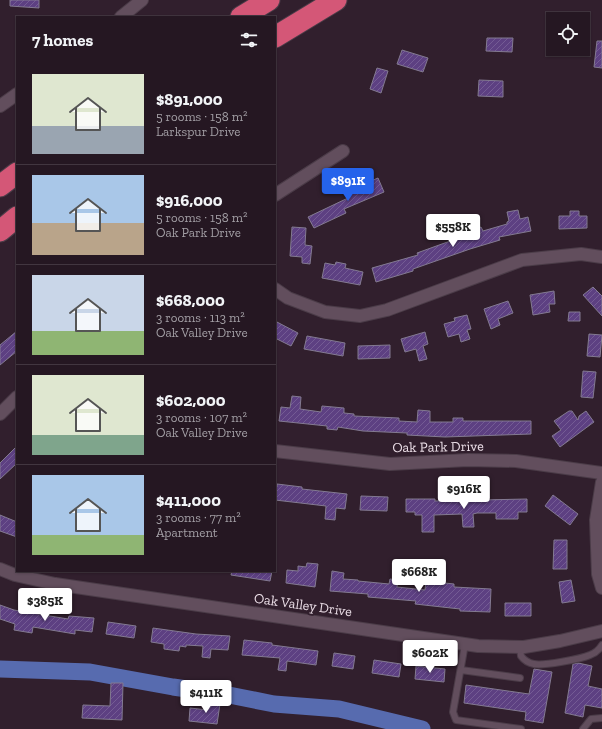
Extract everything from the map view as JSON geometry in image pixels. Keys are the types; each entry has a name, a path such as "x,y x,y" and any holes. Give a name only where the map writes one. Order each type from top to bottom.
{"highway":[{"path":"243,16 269,0"},
{"path":"276,36 336,0"},
{"path":"0,186 16,174"},
{"path":"0,231 16,217"}],"street":[{"path":"122,16 142,0"},
{"path":"0,106 16,95"},
{"path":"276,194 343,151"},
{"path":"276,290 288,298 325,312 360,316 387,310 522,260 582,254 602,257"},
{"path":"0,414 16,398"},
{"name":"Oak Park Drive","path":"276,450 390,464 468,460 516,461 602,473"},
{"path":"602,482 596,520 598,574 602,588"},
{"name":"Oak Valley Drive","path":"0,569 15,575 55,584 478,646 520,647 560,642 602,631"}],"lane":[{"path":"465,644 453,712 456,720 521,729"},
{"path":"520,647 521,656 525,661 534,664 548,664 590,655 599,650 602,645"},
{"path":"461,670 520,678"},
{"path":"583,729 592,719 602,718"}],"building":[{"path":"10,0 39,0 39,8 10,6"},
{"path":"487,38 513,38 512,52 486,51"},
{"path":"597,41 602,41 602,68 594,67"},
{"path":"402,50 428,58 423,72 397,64"},
{"path":"377,68 388,71 381,93 370,89"},
{"path":"479,80 503,81 503,97 478,96"},
{"path":"378,178 384,192 344,209 346,213 314,228 308,217 348,198 342,186 350,183 352,189"},
{"path":"518,210 520,219 528,217 531,231 499,237 500,240 413,269 413,271 376,282 372,268 418,255 417,253 453,240 476,234 474,230 481,227 483,231 507,224 509,221 507,212"},
{"path":"570,211 579,211 579,216 587,216 587,228 559,229 559,216 570,216"},
{"path":"292,227 306,228 305,245 312,246 310,264 302,263 302,257 290,256"},
{"path":"336,262 346,264 345,268 363,272 360,285 322,278 325,263 335,265"},
{"path":"593,287 602,296 602,316 583,295"},
{"path":"554,291 555,304 549,304 550,312 533,315 530,295"},
{"path":"508,301 513,313 498,319 500,325 491,329 484,309"},
{"path":"569,312 580,312 580,321 568,321"},
{"path":"467,315 471,329 467,330 470,339 461,342 459,334 448,337 444,324 455,321 454,318"},
{"path":"276,322 298,333 291,346 276,338"},
{"path":"16,332 16,352 0,365 0,345"},
{"path":"425,332 428,344 423,346 427,359 419,361 416,349 405,352 401,339"},
{"path":"589,334 602,335 600,357 587,356"},
{"path":"307,336 345,343 343,356 304,349"},
{"path":"390,345 390,358 358,359 358,346"},
{"path":"583,371 596,372 593,398 581,397"},
{"path":"292,396 301,397 300,409 321,412 322,406 344,408 344,413 354,414 354,416 399,418 399,421 417,422 418,410 430,411 430,422 453,422 453,418 463,418 463,421 531,421 531,434 445,437 407,435 407,433 363,431 338,427 337,430 327,429 327,426 279,421 281,407 290,408"},
{"path":"569,411 572,411 578,420 579,416 586,411 594,422 560,447 552,436 561,430 554,421"},
{"path":"16,447 16,464 0,479 0,463"},
{"path":"277,484 302,487 302,489 347,494 345,509 336,508 335,520 325,519 326,506 276,500"},
{"path":"553,495 578,514 570,525 545,506"},
{"path":"361,496 388,497 387,511 360,510"},
{"path":"406,499 435,499 435,501 527,499 527,512 518,512 518,519 496,519 496,513 473,514 474,527 463,527 462,514 434,515 434,532 422,532 422,515 415,515 415,512 406,512"},
{"path":"0,515 16,522 16,537 0,531"},
{"path":"554,540 567,540 567,569 553,569"},
{"path":"307,563 318,564 315,587 286,583 287,570 298,571 298,566 306,567"},
{"path":"332,571 344,573 343,579 389,584 390,579 398,580 397,587 425,590 426,581 454,584 454,587 491,589 490,612 460,611 460,609 415,604 416,601 368,597 368,594 330,591"},
{"path":"232,572 272,572 270,581 231,575"},
{"path":"571,580 575,601 562,603 559,582"},
{"path":"505,603 531,603 531,616 505,616"},
{"path":"0,605 14,610 68,619 69,616 94,618 92,632 75,630 75,634 33,627 32,633 14,630 15,624 0,619"},
{"path":"108,622 136,626 134,638 106,634"},
{"path":"153,628 196,634 230,636 228,650 211,649 210,658 202,657 203,646 180,646 179,651 164,649 164,644 151,642"},
{"path":"244,640 318,651 316,665 287,661 286,671 278,670 280,658 242,655"},
{"path":"334,653 355,656 353,669 332,666"},
{"path":"374,660 401,664 399,677 372,673"},
{"path":"578,663 592,666 588,686 602,689 602,708 585,705 583,717 565,713 573,664"},
{"path":"416,666 445,669 444,682 415,679"},
{"path":"534,669 552,672 543,723 525,720 526,712 464,703 466,685 529,694"},
{"path":"111,683 123,683 122,720 82,718 83,705 110,706"},
{"path":"208,703 220,704 217,724 189,721 190,708 208,710"}],"waterway":[{"path":"0,669 90,672 274,704 339,709 422,729"}]}
